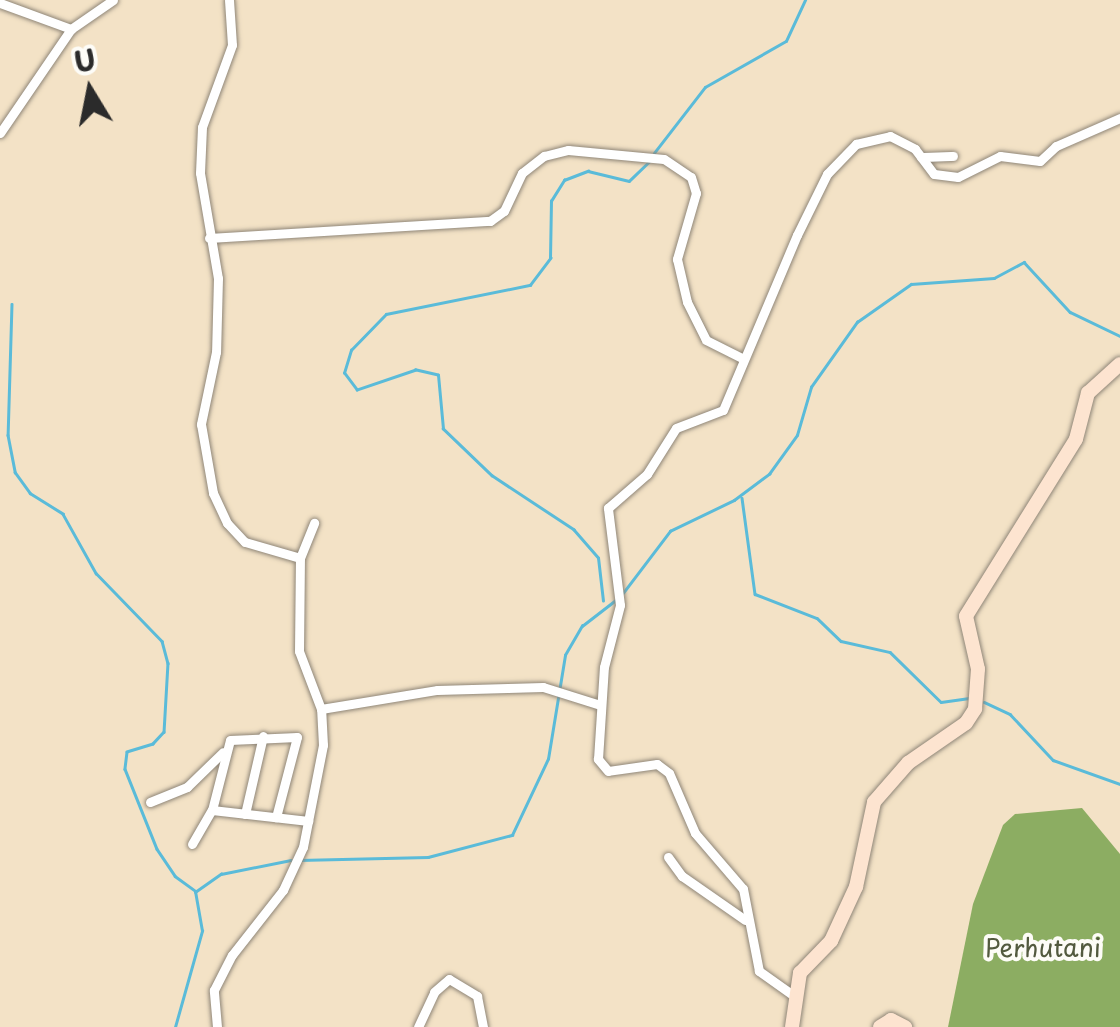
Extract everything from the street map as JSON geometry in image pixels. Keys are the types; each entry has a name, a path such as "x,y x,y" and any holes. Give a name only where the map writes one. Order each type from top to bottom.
{"street":[{"path":"0,133 71,29 113,0"},
{"path":"229,0 232,44 202,127 200,172 218,278 216,352 201,424 213,493 245,542 300,558"},
{"path":"0,3 71,29"},
{"path":"797,998 760,971 745,920 742,889 695,833 662,766 616,772 601,766 596,752 600,705 620,606 608,508 647,474 676,428 723,410 742,358 841,156 878,136 904,142 934,174 958,177 1000,156 1040,161 1056,146 1120,118"},
{"path":"209,238 490,222 504,211 522,173 544,156 568,150 664,159 691,177 696,193 677,259 687,302 706,340 742,358"},
{"path":"921,157 952,156"},
{"path":"792,1027 804,964 831,941 856,887 874,802 908,763 966,723 976,702 966,625 970,607 997,575 1076,440 1088,392 1120,364"},
{"path":"217,1027 214,990 303,847 323,746 321,710 299,651 300,558 314,523"},
{"path":"321,710 437,690 543,687 565,689 600,705"},
{"path":"245,814 263,736"},
{"path":"192,844 212,810 230,740 296,737 276,818"},
{"path":"150,802 187,787 225,750"},
{"path":"212,810 308,821"},
{"path":"668,857 682,876 745,920"},
{"path":"418,1027 434,992 450,980 476,996 484,1027"},
{"path":"880,1027 892,1020 905,1027"}],"green space":[{"name":"Perhutani","path":"1082,808 1120,854 1120,1027 948,1027 973,904 1003,825 1015,814"}],"waterway":[{"path":"654,153 705,87 786,41 805,0"},
{"path":"603,601 598,558 574,530 492,476 443,429 438,375 416,370 357,390 344,373 351,350 386,314 530,285 550,258 551,201 564,180 588,171 629,181 651,160"},
{"path":"623,593 670,531 734,500 769,474 797,435 811,387 857,322 911,284 994,278 1024,262 1070,312 1120,336"},
{"path":"12,304 8,435 15,472 30,493 63,514 96,573 162,641 168,663 164,732 153,744 127,752 125,769 157,849 175,876 194,890"},
{"path":"742,498 755,594 817,618 841,641 890,652 941,702 971,698"},
{"path":"299,860 428,857 512,835 548,759 565,655 582,626 617,599"},
{"path":"984,702 1010,714 1053,760 1120,784"},
{"path":"175,1027 202,931 195,892 221,874 291,860"}]}
